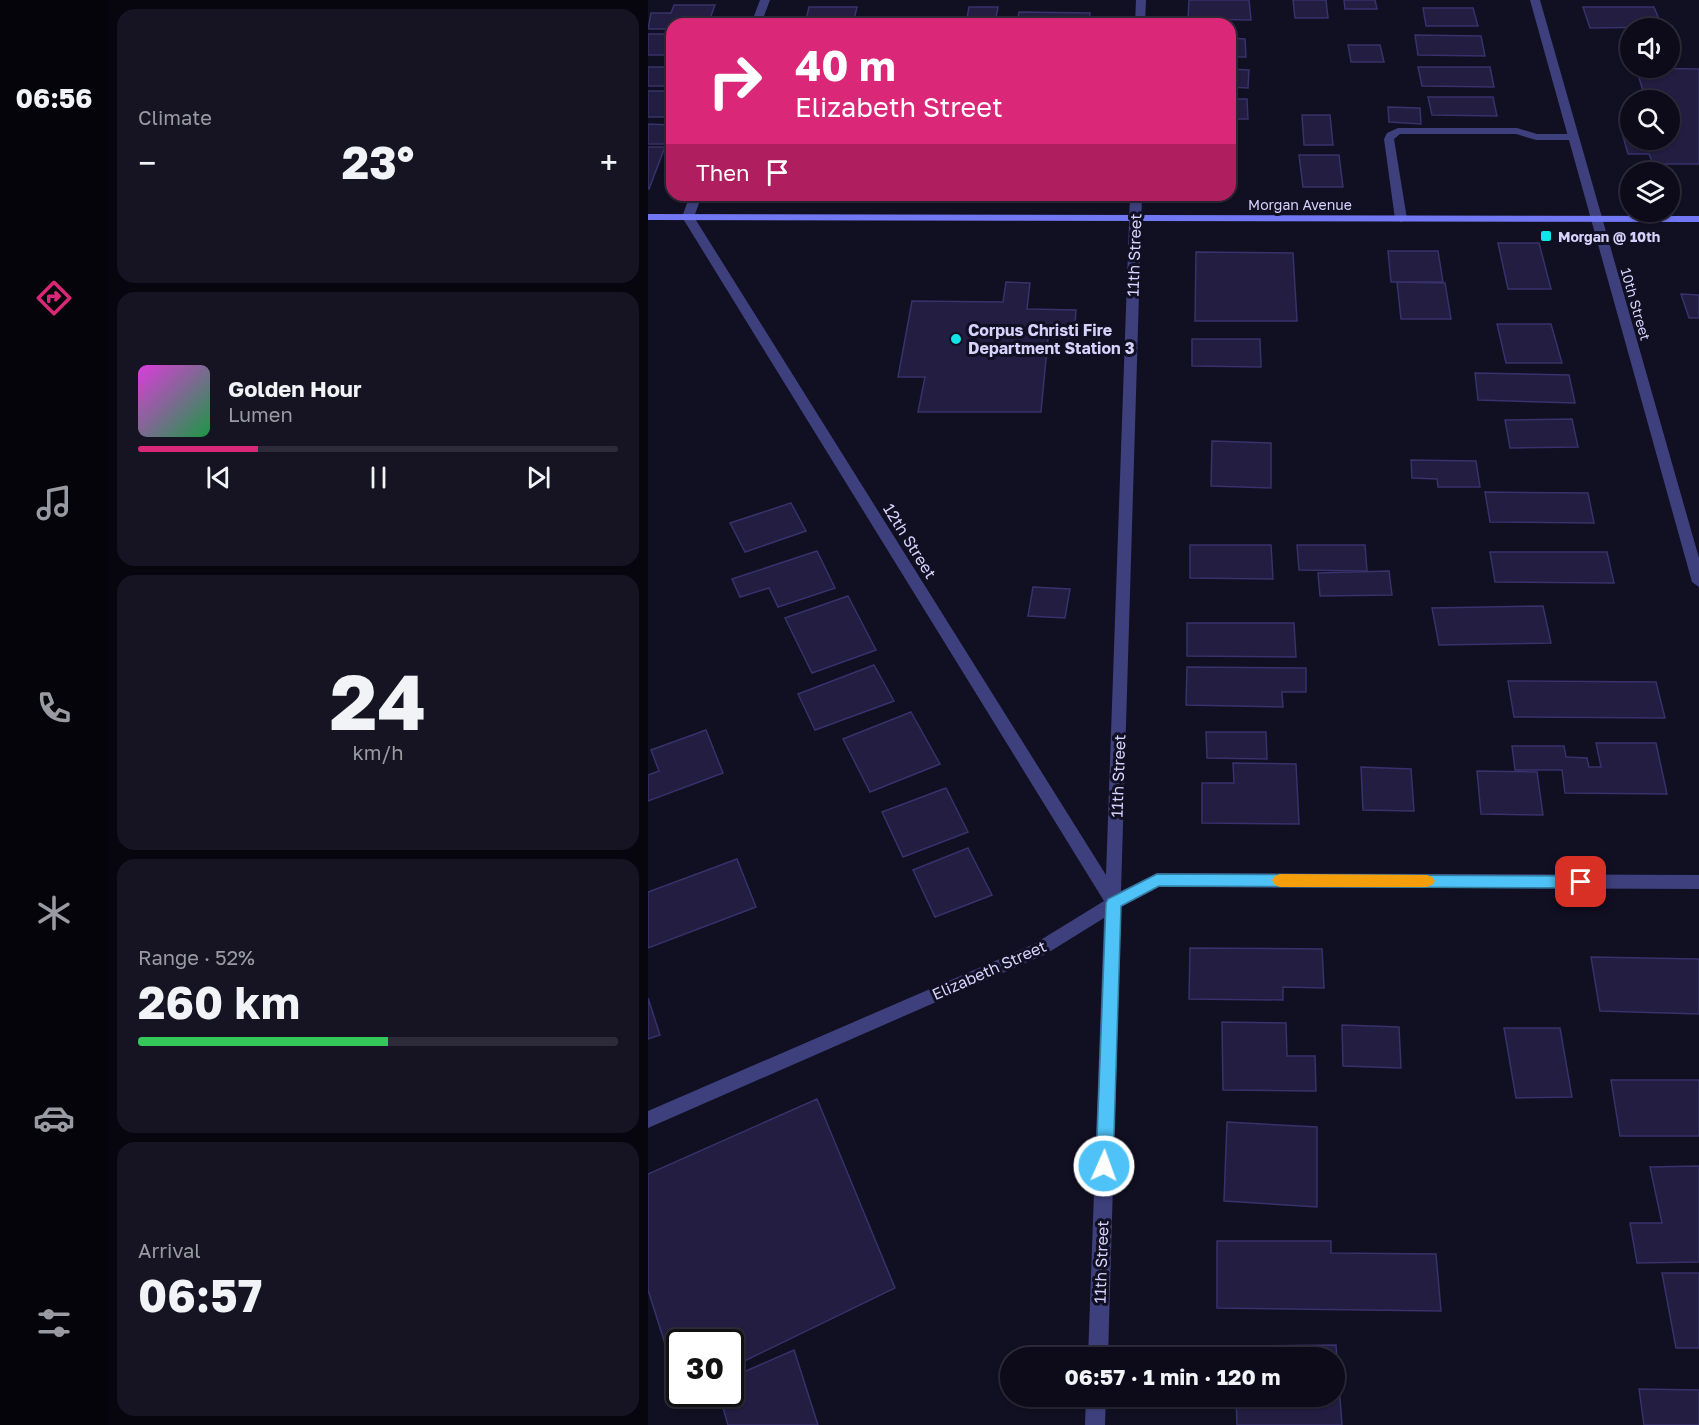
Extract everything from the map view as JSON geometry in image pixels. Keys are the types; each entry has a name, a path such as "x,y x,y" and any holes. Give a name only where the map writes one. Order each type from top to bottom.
{"main road":[{"name":"Morgan Avenue","path":"648,217 1699,219"}],"street":[{"path":"758,18 765,0"},
{"path":"1140,18 1141,0"},
{"name":"10th Street","path":"1535,0 1699,582"},
{"path":"1401,219 1389,139 1398,131 1517,131 1536,137 1574,137"},
{"path":"688,217 694,201"},
{"name":"11th Street","path":"1098,1347 1136,201"},
{"name":"12th Street","path":"688,217 1114,903"},
{"name":"Elizabeth Street","path":"648,1120 1040,949 1114,903 1157,880 1699,882"},
{"path":"1095,1425 1096,1407"}],"building":[{"path":"1189,0 1249,0 1251,20 1188,18"},
{"path":"1293,0 1326,0 1328,18 1295,18"},
{"path":"1344,0 1375,0 1377,9 1345,9"},
{"path":"674,5 715,5 710,18 666,18 666,29 648,29 651,13 671,13"},
{"path":"809,7 857,7 854,18 806,18"},
{"path":"969,7 998,7 996,18 967,18"},
{"path":"1583,7 1654,7 1658,18 1620,18 1620,28 1590,28"},
{"path":"1423,8 1473,8 1478,26 1426,26"},
{"path":"1019,12 1090,13 1090,18 1018,18"},
{"path":"648,34 666,34 666,55 648,55"},
{"path":"1415,35 1481,36 1485,56 1418,55"},
{"path":"1236,38 1245,39 1246,57 1236,57"},
{"path":"1348,45 1380,45 1384,62 1351,62"},
{"path":"648,67 666,67 666,86 648,86"},
{"path":"1418,67 1490,67 1494,87 1422,86"},
{"path":"1236,69 1249,70 1248,88 1236,87"},
{"path":"1680,69 1699,69 1699,164 1652,162 1649,154 1628,154 1627,150 1680,150 1680,90 1643,90 1639,78 1680,78"},
{"path":"648,91 666,91 666,117 648,117"},
{"path":"1428,97 1493,97 1497,116 1432,115"},
{"path":"1236,99 1247,99 1248,119 1236,119"},
{"path":"1388,107 1420,108 1421,124 1389,122"},
{"path":"1302,115 1330,115 1333,145 1304,145"},
{"path":"648,124 666,125 664,144 648,144"},
{"path":"648,147 665,147 649,189 648,189"},
{"path":"1299,155 1339,155 1343,187 1303,187"},
{"path":"1498,243 1539,243 1551,289 1508,289"},
{"path":"1388,251 1438,251 1443,282 1391,282"},
{"path":"1196,252 1293,253 1297,321 1195,321"},
{"path":"1006,282 1030,283 1027,309 1076,310 1074,338 1048,338 1041,412 918,412 925,377 898,377 912,301 1003,302"},
{"path":"1397,282 1445,283 1451,319 1401,319"},
{"path":"1681,294 1699,295 1699,318 1689,318"},
{"path":"1497,324 1551,324 1562,363 1506,363"},
{"path":"1192,339 1260,339 1261,367 1192,366"},
{"path":"1475,373 1569,375 1575,403 1478,400"},
{"path":"1572,419 1578,447 1510,448 1505,420"},
{"path":"1212,441 1271,443 1271,488 1211,486"},
{"path":"1411,460 1476,461 1480,487 1438,487 1437,479 1412,478"},
{"path":"1485,492 1588,493 1594,523 1490,522"},
{"path":"791,503 806,531 745,552 730,523"},
{"path":"1190,545 1271,545 1273,579 1190,578"},
{"path":"1297,545 1365,545 1367,571 1299,570"},
{"path":"817,551 835,588 778,607 769,588 740,597 732,579"},
{"path":"1490,552 1607,552 1614,583 1495,582"},
{"path":"1389,571 1392,595 1320,596 1318,573"},
{"path":"1033,587 1070,589 1065,618 1028,616"},
{"path":"848,596 876,650 812,673 785,618"},
{"path":"1543,606 1551,643 1439,645 1432,608"},
{"path":"1187,623 1294,623 1296,657 1187,656"},
{"path":"874,665 894,701 815,730 798,694"},
{"path":"1187,667 1306,668 1306,692 1282,692 1283,707 1186,705"},
{"path":"1508,681 1656,682 1665,718 1514,717"},
{"path":"911,712 940,764 870,792 843,739"},
{"path":"706,730 723,773 648,801 648,775 659,771 651,750"},
{"path":"1206,732 1266,732 1267,759 1207,758"},
{"path":"1596,743 1656,743 1667,794 1565,793 1562,770 1515,770 1512,746 1564,746 1566,757 1587,758 1589,767 1601,767"},
{"path":"1233,763 1296,764 1299,824 1202,823 1202,783 1234,783"},
{"path":"1361,767 1411,769 1414,811 1363,810"},
{"path":"1477,771 1537,772 1543,815 1481,814"},
{"path":"946,788 968,832 903,857 882,812"},
{"path":"968,848 992,895 935,917 913,870"},
{"path":"737,859 756,907 648,948 648,892"},
{"path":"1190,948 1322,949 1324,988 1283,987 1283,1000 1189,999"},
{"path":"1591,957 1699,959 1699,1014 1600,1011"},
{"path":"648,998 660,1035 648,1039"},
{"path":"1222,1022 1286,1023 1287,1056 1315,1056 1316,1091 1223,1090"},
{"path":"1342,1025 1399,1027 1401,1068 1343,1066"},
{"path":"1504,1028 1560,1028 1572,1097 1516,1098"},
{"path":"1611,1080 1699,1080 1699,1136 1620,1136"},
{"path":"817,1099 895,1288 744,1361 744,1329 666,1329 666,1347 648,1290 648,1174"},
{"path":"1227,1122 1317,1127 1317,1207 1224,1201"},
{"path":"1699,1166 1699,1262 1637,1263 1630,1223 1662,1223 1650,1167"},
{"path":"1217,1241 1331,1241 1331,1253 1436,1254 1441,1311 1217,1308"},
{"path":"1662,1273 1699,1273 1699,1348 1676,1348"},
{"path":"1336,1345 1336,1347 1234,1347"},
{"path":"794,1350 818,1425 728,1425 723,1407 744,1407 744,1372"},
{"path":"1639,1389 1699,1390 1699,1425 1644,1425"},
{"path":"1236,1407 1341,1407 1342,1425 1237,1425"}],"slow traffic":[{"path":"1280,880 1427,881"}],"place":[{"name":"Morgan @ 10th","path":"1546,236"},
{"name":"Corpus Christi Fire Department Station 3","path":"956,339"}],"route":[{"path":"1104,1166 1114,903 1157,880 1581,882"}]}
